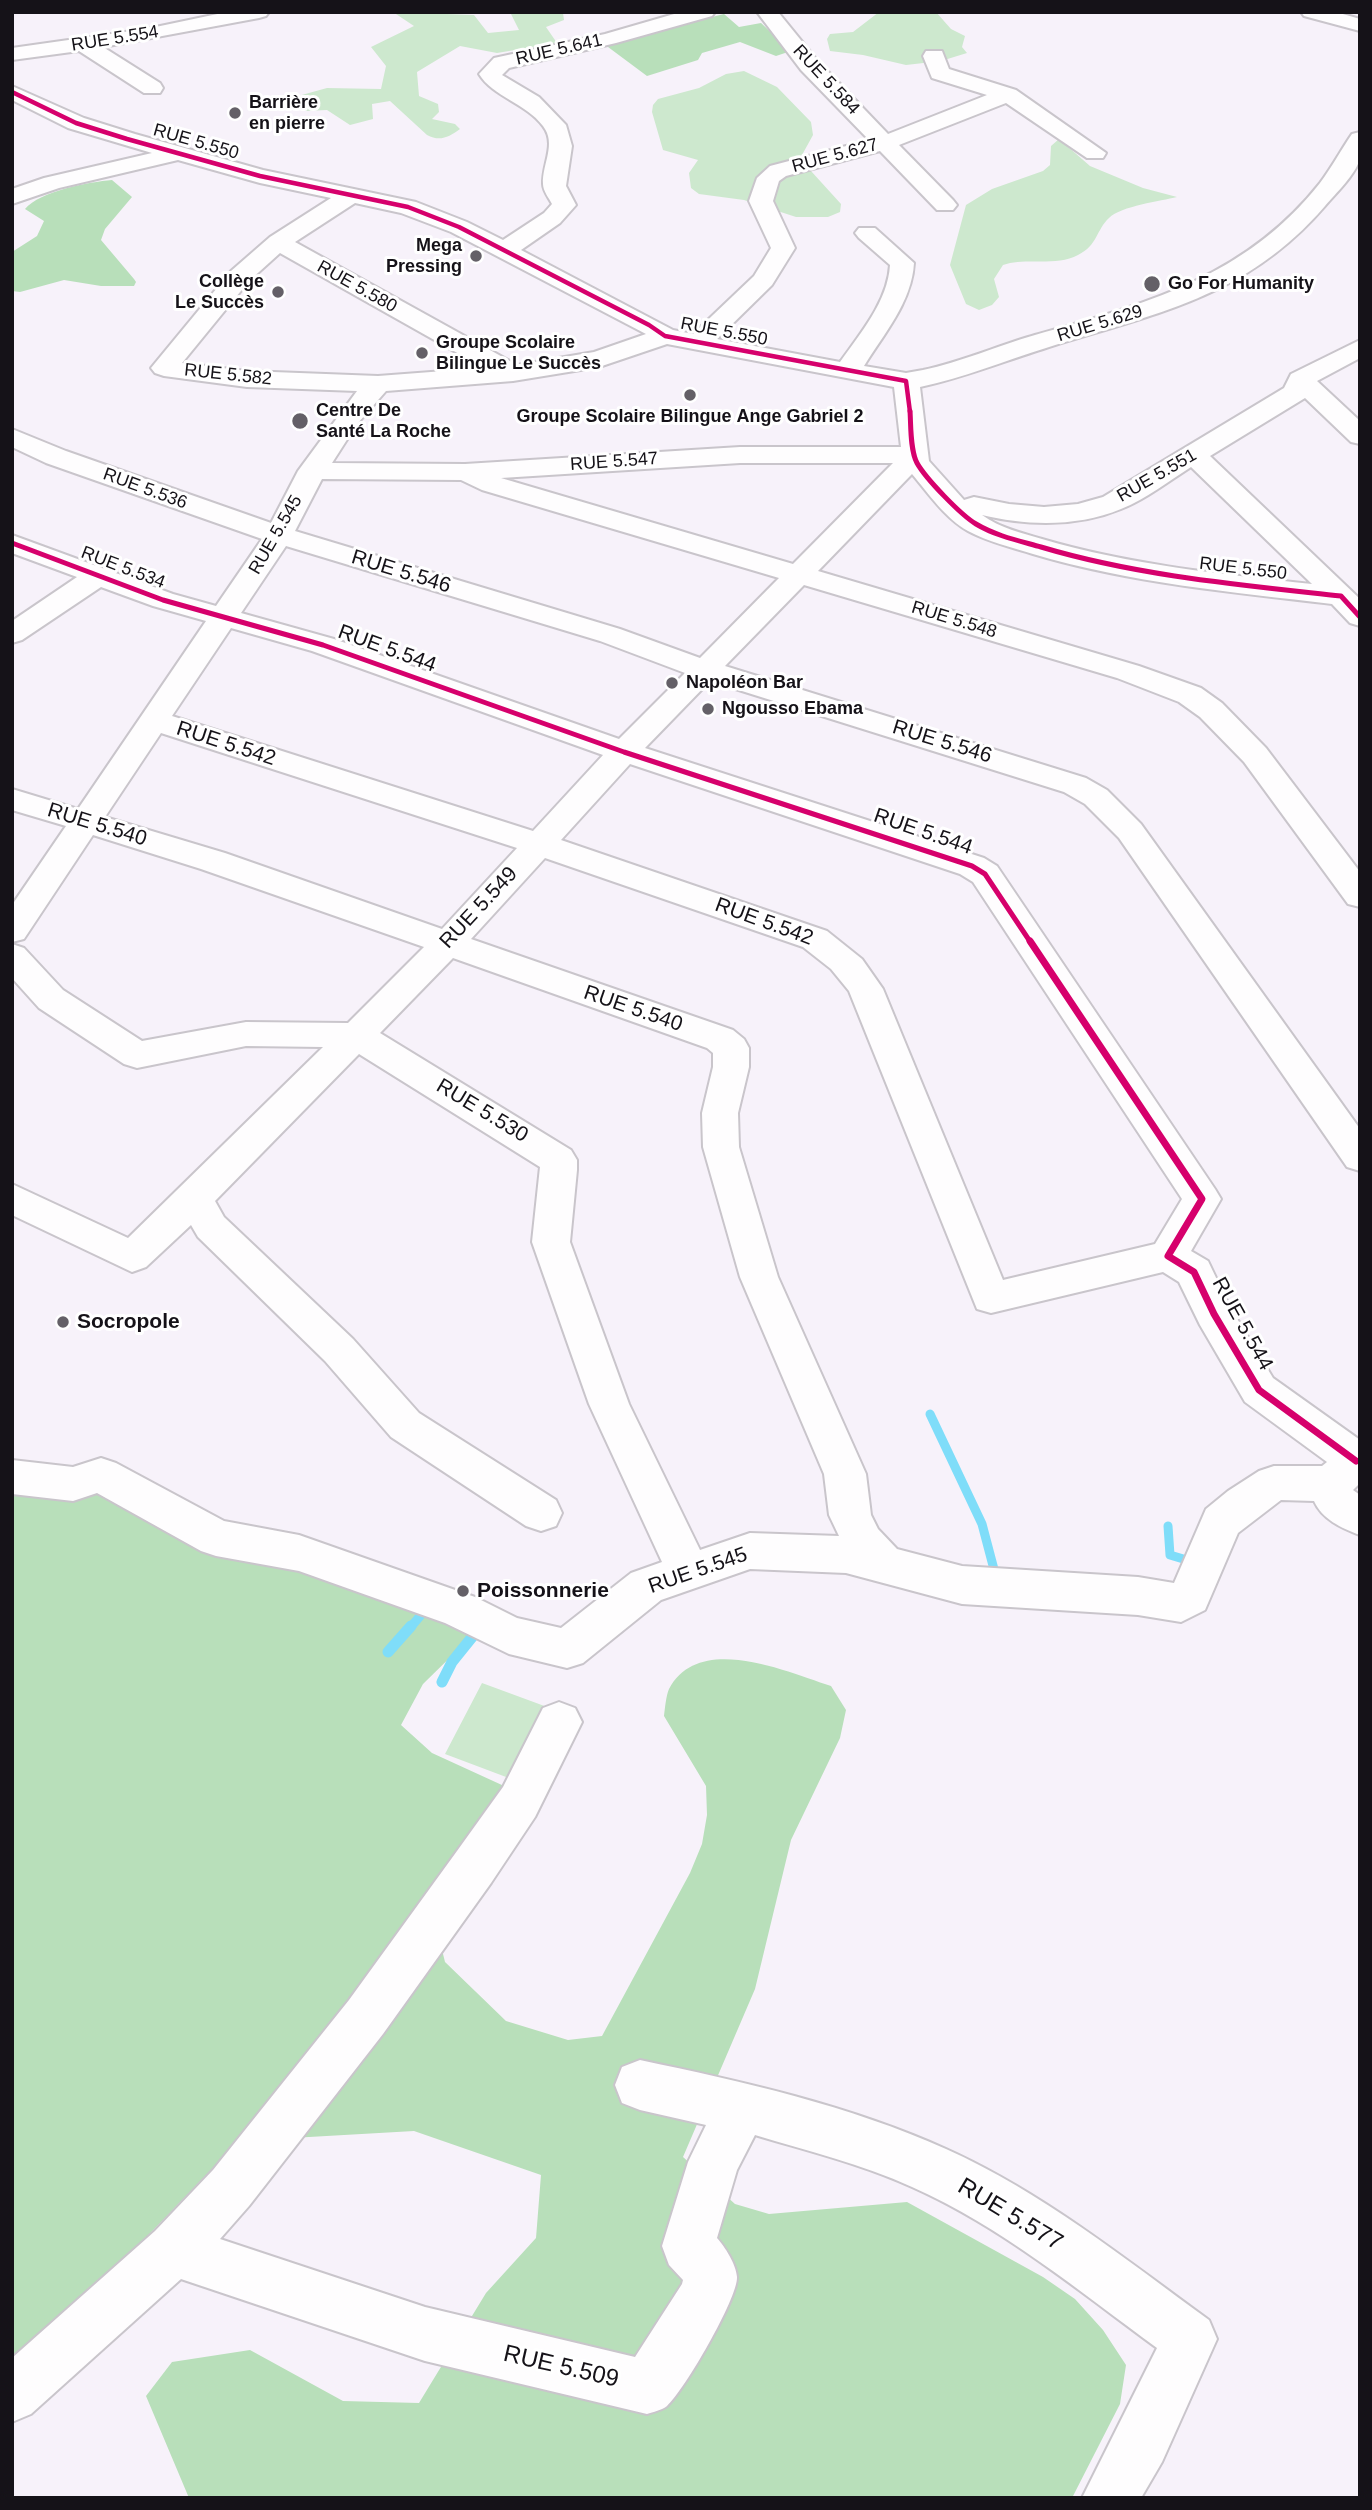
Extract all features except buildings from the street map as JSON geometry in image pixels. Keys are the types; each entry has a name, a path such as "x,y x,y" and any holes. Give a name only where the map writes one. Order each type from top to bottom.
{"street":[{"name":"RUE 5.554","path":"12,54 198,26 259,12"},
{"name":"RUE 5.641","path":"505,250 552,218 564,205 554,186 561,146 560,135 547,115 493,79 490,74 494,68 519,58 573,48 705,12"},
{"name":"RUE 5.584","path":"767,12 809,65 945,205"},
{"path":"1311,12 1360,24"},
{"path":"83,44 152,88"},
{"path":"934,56 940,73 1009,95 1095,153"},
{"name":"RUE 5.550","path":"12,92 76,123 178,153 260,176 408,207 459,227 505,250 649,325 664,336 906,381"},
{"name":"RUE 5.627","path":"699,342 763,280 783,248 761,201 768,178 778,171 884,143 1009,95"},
{"name":"RUE 5.629","path":"906,381 950,372 1163,304 1215,282 1282,236 1312,207 1360,139"},
{"path":"12,197 51,183 178,153"},
{"path":"278,242 351,195"},
{"path":"847,372 891,300 904,272 902,262 867,233"},
{"name":"RUE 5.580","path":"278,242 513,373"},
{"name":"RUE 5.582","path":"278,242 240,276 164,368 247,379 378,384"},
{"path":"378,384 513,373 599,359 664,336"},
{"name":"RUE 5.551","path":"921,466 975,505 1025,515 1081,513 1125,497 1296,392 1300,379 1360,348"},
{"path":"1300,379 1358,432"},
{"path":"906,381 921,466"},
{"name":"RUE 5.545","path":"12,931 279,535 312,471 346,418 378,384"},
{"name":"RUE 5.536","path":"12,437 56,457 279,535"},
{"name":"RUE 5.547","path":"312,471 465,472 740,455 921,466"},
{"path":"1194,455 1360,617"},
{"name":"RUE 5.550","path":"921,466 957,509 976,524 997,534 1074,557 1209,581 1341,596"},
{"name":"RUE 5.549","path":"12,1198 132,1257 195,1198 448,943 624,752 902,469 921,466"},
{"name":"RUE 5.548","path":"465,472 492,484 1128,672 1189,695 1211,710 1255,755 1360,896"},
{"name":"RUE 5.546","path":"279,535 610,635 705,670 1051,775 1096,797 1130,831 1360,1157"},
{"name":"RUE 5.534","path":"12,543 163,600 224,618"},
{"path":"12,634 98,576"},
{"name":"RUE 5.544","path":"224,618 323,645 624,752 961,862 985,874 1202,1199 1168,1256 1194,1272 1214,1314 1259,1390 1349,1467 1334,1500 1360,1517"},
{"name":"RUE 5.542","path":"155,721 538,844 815,939 852,967 866,989 991,1298 1168,1256"},
{"name":"RUE 5.540","path":"12,799 213,861 720,1039 731,1048 731,1067 720,1114 721,1147 755,1264 845,1474 850,1515 862,1541 882,1562"},
{"path":"12,956 51,999 137,1055 246,1034 356,1034"},
{"name":"RUE 5.530","path":"356,1034 558,1160 559,1173 550,1228 551,1242 610,1404 687,1571"},
{"path":"195,1198 220,1236 340,1350 405,1425 541,1513"},
{"name":"RUE 5.545","path":"12,1477 73,1484 101,1475 216,1538 299,1553 460,1610 509,1635 567,1648 646,1586 750,1552 846,1555 882,1562 912,1574 962,1585 1138,1596 1181,1603 1190,1597 1221,1522 1242,1503 1274,1483 1349,1467"},
{"path":"12,2395 174,2250 231,2188 366,2017 519,1802 559,1722"},
{"name":"RUE 5.577","path":"640,2085 851,2137 930,2168 1030,2223 1190,2339 1142,2442 1110,2498"},
{"name":"RUE 5.509","path":"174,2250 425,2334 647,2387 688,2326 711,2280 708,2269 688,2246 714,2162 742,2108"}],"green space":[{"path":"393,12 474,15 488,33 519,30 510,12 566,12 563,13 564,20 546,27 557,43 497,53 460,46 417,72 419,96 438,104 439,112 432,119 455,124 460,129 444,138 427,135 390,101 372,104 373,119 350,125 327,110 305,111 280,101 327,88 381,89 386,66 371,47 414,26"},
{"path":"879,12 936,12 951,29 965,36 962,47 967,53 941,61 906,65 830,51 827,39 830,34 853,32"},
{"path":"724,14 739,27 761,23 791,51 776,56 740,42 702,53 698,60 647,76 604,44"},
{"path":"744,71 777,87 811,122 813,135 802,155 811,171 841,204 840,212 828,217 796,217 744,200 699,194 691,188 689,173 698,160 663,150 652,112 658,99 699,88 726,74"},
{"path":"1059,139 1090,166 1143,188 1177,197 1132,207 1115,214 1109,218 1085,251 1069,259 1003,265 994,279 999,297 992,305 979,310 966,304 950,265 966,205 992,189 1043,171 1050,165 1051,146"},
{"path":"112,180 132,197 105,229 101,240 134,279 134,286 101,286 64,280 20,292 12,291 12,252 37,236 44,221 25,209 53,192"},
{"path":"12,1486 109,1492 306,1567 445,1623 471,1637 423,1684 401,1725 432,1753 515,1791 437,1930 445,1962 506,2021 568,2040 602,2036 690,1873 702,1844 707,1815 706,1786 664,1716 669,1689 683,1672 701,1663 722,1659 768,1666 831,1686 846,1710 840,1738 791,1840 755,1989 683,2157 735,2204 769,2214 907,2202 1043,2277 1075,2299 1103,2330 1126,2365 1120,2404 1072,2498 189,2498 146,2396 172,2362 250,2350 343,2401 419,2403 486,2293 536,2238 541,2175 414,2131 239,2141 62,2325 12,2360"},
{"path":"482,1683 558,1711 522,1783 445,1754"}],"waterway":[{"path":"930,1414 982,1524 996,1577"},
{"path":"1168,1526 1170,1555 1190,1561"},
{"path":"410,1628 426,1609"},
{"path":"388,1652 411,1626"},
{"path":"442,1682 452,1662 477,1631"}],"cycle path":[{"path":"12,92 76,123 127,139 260,176 408,207 459,227 649,325 665,336 906,381 916,462 957,509 976,524 997,534 1074,557 1124,567 1209,581 1341,596 1360,617"},
{"path":"12,543 163,600 323,645 624,752 972,866 985,874 1202,1199 1168,1256 1194,1272 1214,1314 1259,1390 1356,1461"}],"place":[{"name":"Barrière en pierre","path":"235,113"},
{"name":"Mega Pressing","path":"476,256"},
{"name":"Go For Humanity","path":"1152,284"},
{"name":"Collège Le Succès","path":"278,292"},
{"name":"Groupe Scolaire Bilingue Le Succès","path":"422,353"},
{"name":"Groupe Scolaire Bilingue Ange Gabriel 2","path":"690,395"},
{"name":"Centre De Santé La Roche","path":"300,421"},
{"name":"Napoléon Bar","path":"672,683"},
{"name":"Ngousso Ebama","path":"708,709"},
{"name":"Socropole","path":"63,1322"},
{"name":"Poissonnerie","path":"463,1591"}]}
